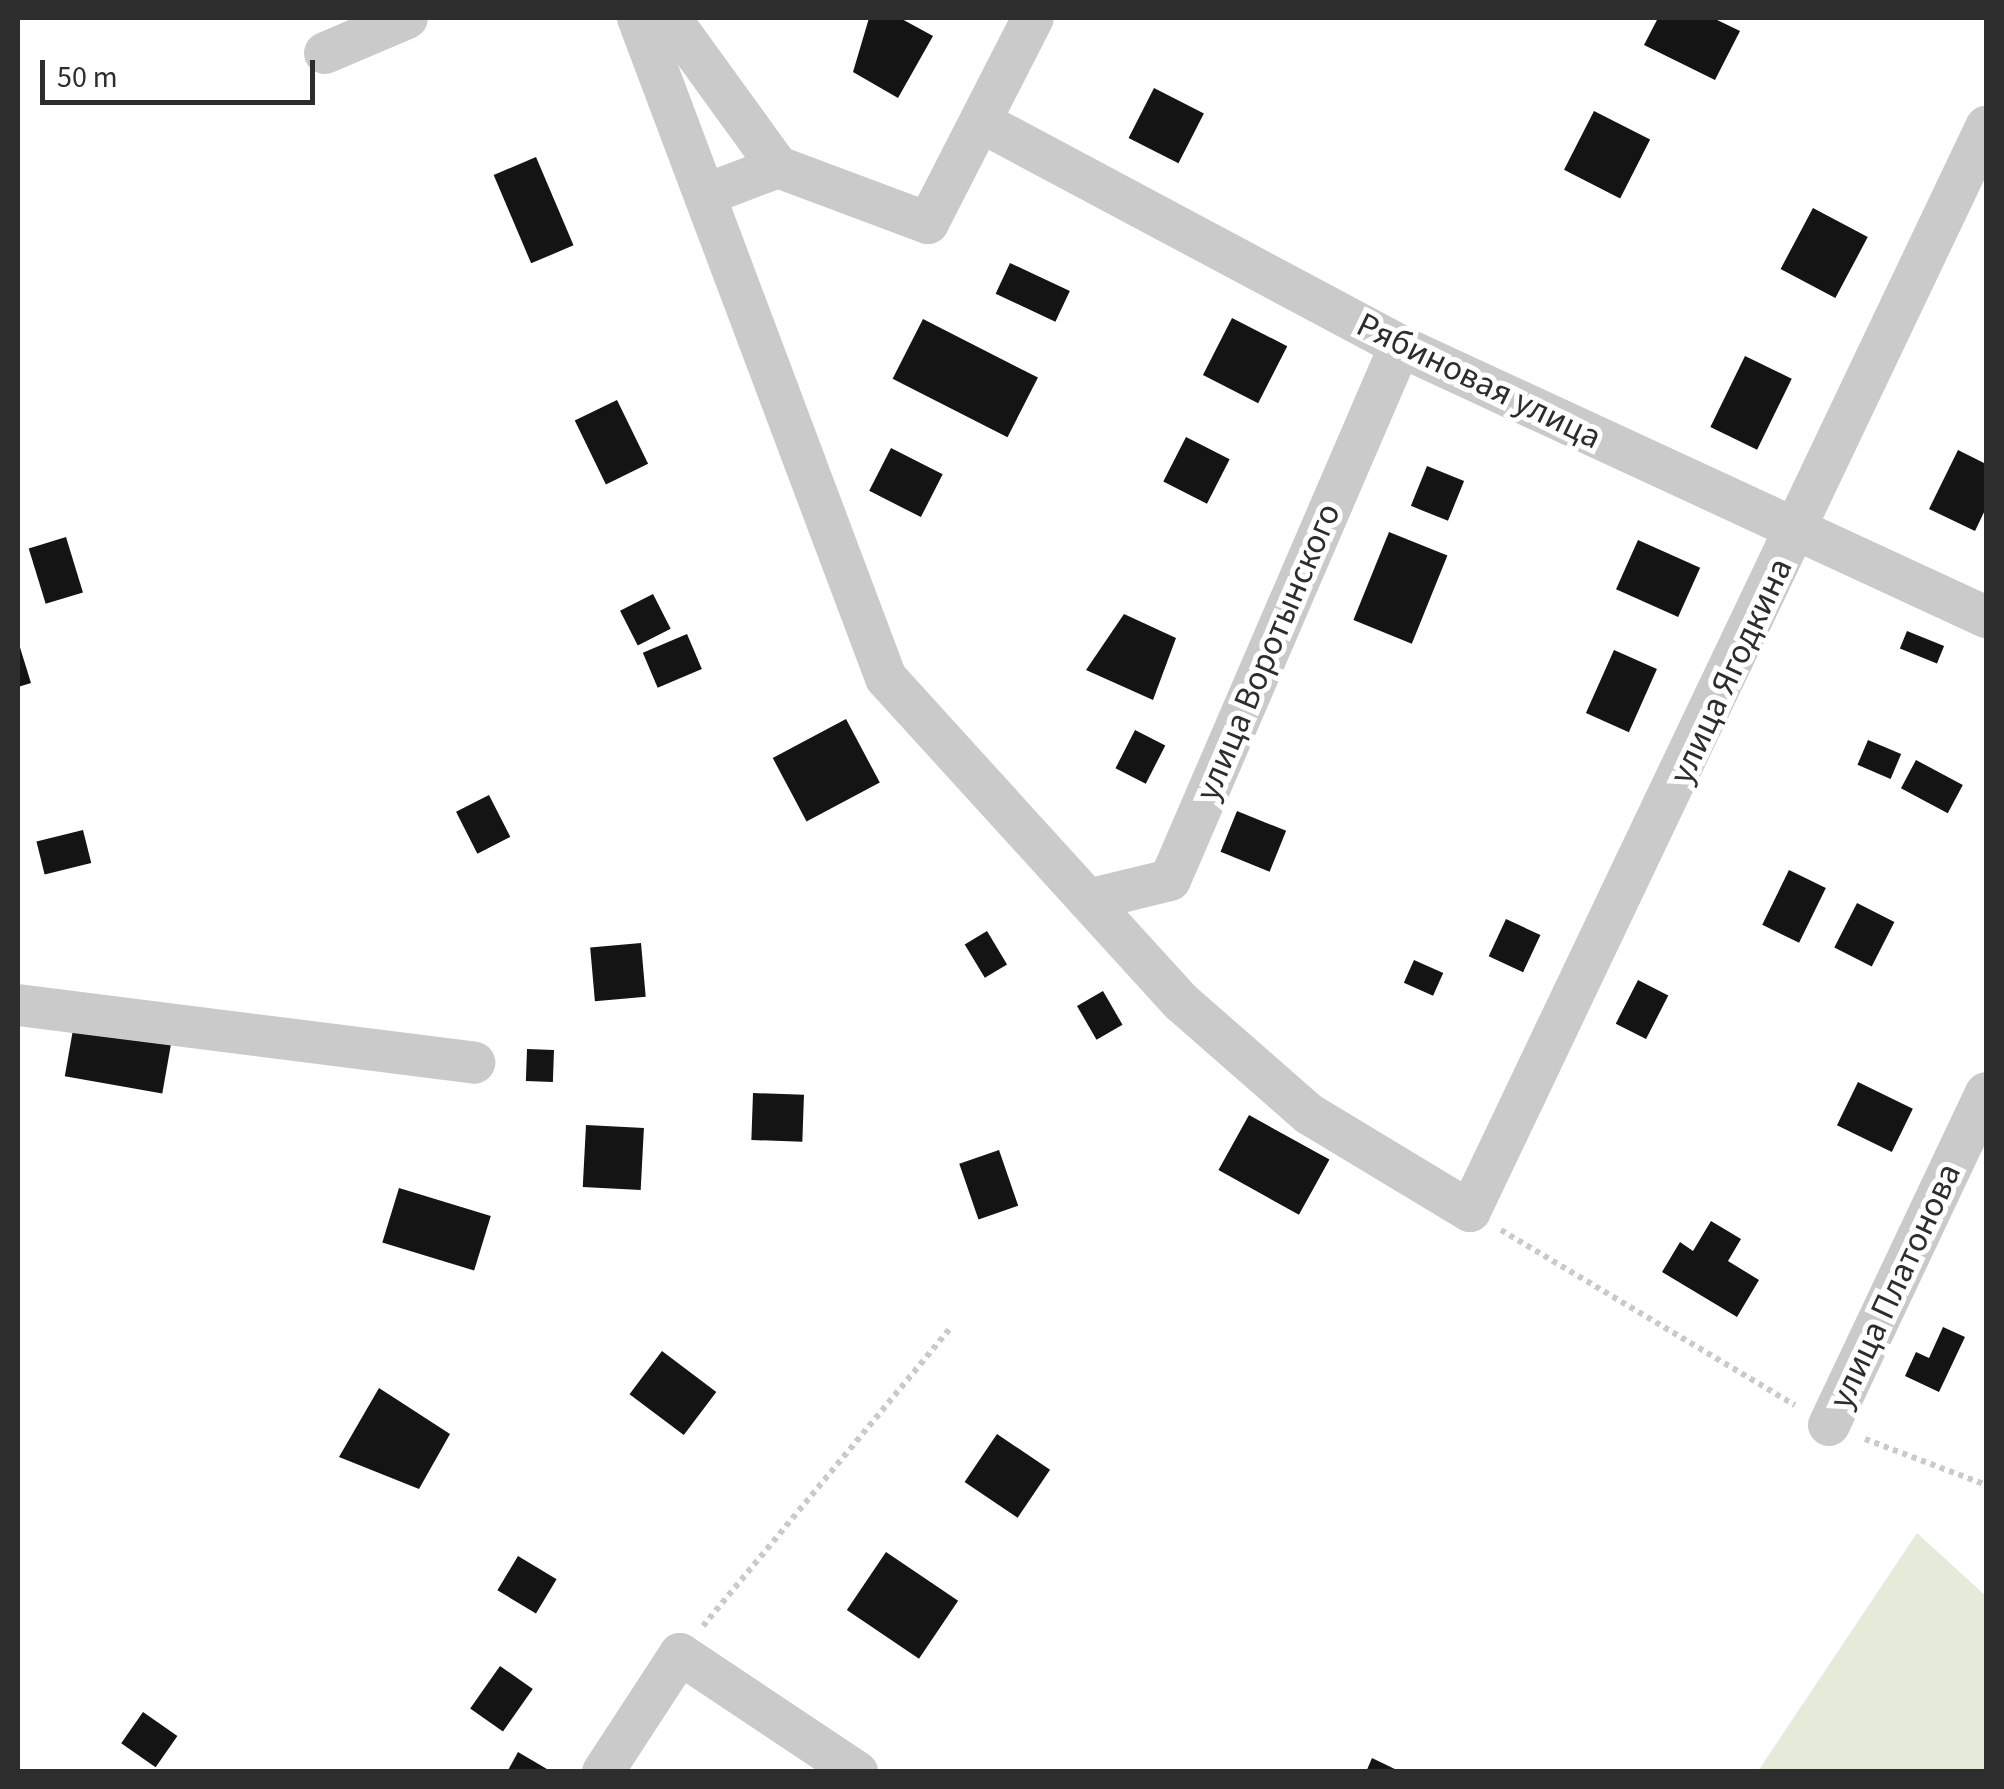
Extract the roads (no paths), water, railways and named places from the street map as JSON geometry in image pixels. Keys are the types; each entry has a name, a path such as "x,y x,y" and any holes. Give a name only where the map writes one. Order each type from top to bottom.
{"street":[{"path":"324,53 406,18"},
{"path":"638,18 886,678 1088,900"},
{"path":"670,18 778,166 928,222 984,123 1033,18"},
{"name":"Рябиновая улица","path":"984,123 1400,346 1986,617"},
{"name":"улица Ягодкина","path":"1088,900 1181,1002 1309,1114 1470,1212 1798,532 1986,127"},
{"path":"706,194 778,166"},
{"name":"улица Воротынского","path":"1088,900 1170,880 1400,346"},
{"path":"18,1005 474,1063"},
{"name":"улица Платонова","path":"1829,1425 1986,1093"},
{"path":"602,1772 680,1654 856,1772"}]}
